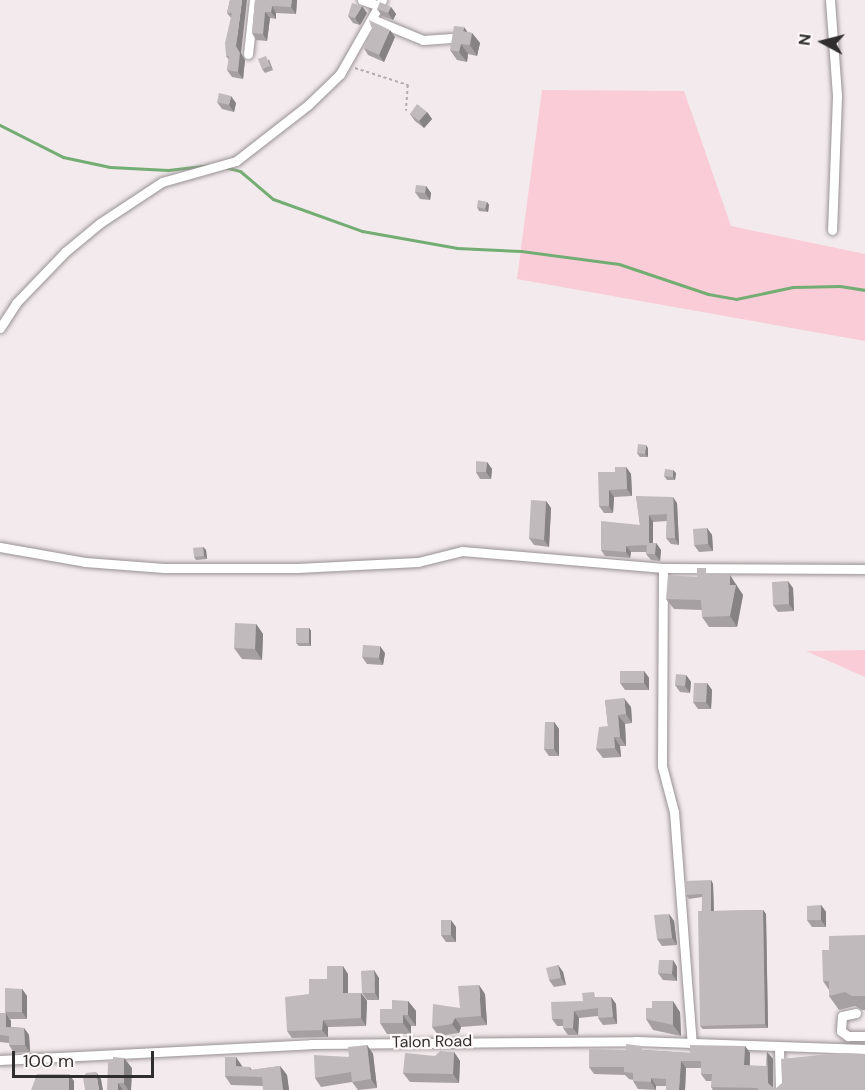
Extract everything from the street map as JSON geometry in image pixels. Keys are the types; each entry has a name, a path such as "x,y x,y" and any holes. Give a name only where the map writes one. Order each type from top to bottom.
{"street":[{"path":"248,54 254,0"},
{"path":"0,328 16,303 57,261 100,223 162,182 228,163 309,105 346,66 380,3 363,0"},
{"path":"830,0 837,96 832,230"},
{"path":"372,19 423,40 452,38"},
{"path":"0,547 85,562 164,568 297,568 418,562 462,551 663,568 865,569"},
{"path":"663,568 662,766 674,812 692,1044"},
{"path":"855,1013 842,1016 841,1031 848,1036 865,1036"},
{"name":"Talon Road","path":"0,1060 310,1044 584,1040 865,1049"},
{"path":"778,1048 780,1090"}],"path":[{"path":"346,66 408,85 406,111"}],"shaded area":[{"path":"542,90 684,91 731,226 865,254 865,341 517,279"},
{"path":"865,650 865,677 806,651"}],"building":[{"path":"230,0 242,0 236,46 240,53 238,72 227,70 229,56 226,56 225,43 232,13 227,13"},
{"path":"255,0 292,0 291,7 272,6 271,12 265,12 263,34 252,33"},
{"path":"380,2 391,7 388,13 377,9"},
{"path":"352,3 362,6 355,18 348,16"},
{"path":"369,20 390,30 379,55 364,48 372,29"},
{"path":"454,26 464,27 463,31 472,33 470,45 461,44 459,52 450,50"},
{"path":"266,56 270,66 262,69 258,59"},
{"path":"219,93 231,96 229,105 217,102"},
{"path":"417,104 427,112 419,121 410,114"},
{"path":"416,185 426,186 425,193 415,192"},
{"path":"478,200 487,202 485,209 477,207"},
{"path":"638,444 646,445 645,454 637,453"},
{"path":"476,461 487,462 486,472 476,472"},
{"path":"615,467 626,467 627,489 609,490 609,506 599,506 598,472 615,472"},
{"path":"665,469 673,470 673,477 664,476"},
{"path":"636,496 673,497 675,538 666,538 667,514 649,515 649,543 656,543 655,554 646,554 647,545 626,546 626,552 601,550 601,521 640,525"},
{"path":"531,500 546,501 544,540 529,538"},
{"path":"707,528 708,544 694,545 693,529"},
{"path":"203,547 204,556 194,557 193,548"},
{"path":"697,568 706,568 706,574 730,575 730,585 736,585 730,616 702,617 701,600 666,599 668,575 697,577"},
{"path":"788,581 789,604 773,605 772,582"},
{"path":"235,623 256,624 255,649 234,648"},
{"path":"296,628 309,628 309,643 296,643"},
{"path":"363,645 380,646 379,658 362,657"},
{"path":"620,671 644,671 644,683 620,683"},
{"path":"676,674 686,675 685,686 675,685"},
{"path":"694,683 707,683 706,702 693,702"},
{"path":"624,698 626,714 618,715 620,737 614,737 615,748 596,749 599,727 608,726 605,700"},
{"path":"545,722 554,722 554,749 544,749"},
{"path":"711,880 711,911 763,910 765,1024 700,1026 698,911 702,911 702,894 686,895 685,881"},
{"path":"821,905 821,920 807,920 807,906"},
{"path":"669,914 672,938 657,939 654,915"},
{"path":"441,920 451,920 451,935 441,935"},
{"path":"865,935 865,996 852,996 845,992 829,996 829,981 823,981 822,950 829,950 829,936"},
{"path":"659,960 673,960 672,974 658,973"},
{"path":"558,965 561,978 549,980 546,968"},
{"path":"327,966 343,966 343,993 361,993 361,1018 323,1020 322,1030 287,1031 285,997 309,994 309,979 327,979"},
{"path":"374,970 375,993 362,993 361,971"},
{"path":"479,985 481,1016 455,1018 452,1024 432,1027 433,1004 460,1008 458,986"},
{"path":"5,988 22,989 22,1012 5,1012"},
{"path":"594,992 595,997 611,997 613,1017 598,1018 598,1008 574,1011 573,1028 563,1028 563,1019 552,1019 551,1002 583,1001 582,993"},
{"path":"392,1000 408,1001 408,1015 403,1015 403,1023 380,1023 380,1009 392,1009"},
{"path":"652,1001 673,1001 673,1025 646,1019 646,1008 652,1008"},
{"path":"0,1013 6,1013 6,1027 24,1028 25,1045 9,1045 9,1036 0,1035"},
{"path":"626,1044 642,1046 642,1050 690,1053 690,1045 745,1046 744,1065 766,1066 767,1052 768,1083 775,1089 782,1083 781,1059 840,1053 865,1054 865,1090 758,1090 758,1088 711,1087 712,1074 701,1074 701,1061 681,1061 679,1090 666,1090 666,1079 651,1078 651,1082 633,1081 633,1073 624,1072 624,1067 589,1067 589,1049 626,1050"},
{"path":"367,1045 371,1079 352,1082 351,1072 315,1078 314,1055 349,1057 348,1047"},
{"path":"440,1051 454,1052 453,1074 403,1073 405,1053 435,1056"},
{"path":"113,1057 124,1058 124,1083 118,1083 118,1090 107,1090 108,1062 113,1062"},
{"path":"225,1057 236,1057 236,1066 250,1067 250,1070 280,1066 283,1090 263,1090 262,1077 225,1076"},
{"path":"96,1072 99,1090 85,1090 83,1077 86,1073"},
{"path":"37,1074 69,1074 69,1090 31,1090"}],"waterway":[{"path":"0,125 63,157 110,167 168,170 212,165"},
{"path":"224,167 240,171 273,199 362,231 457,248 521,251 619,264 708,294 736,299 793,287 840,286 865,290"}]}
